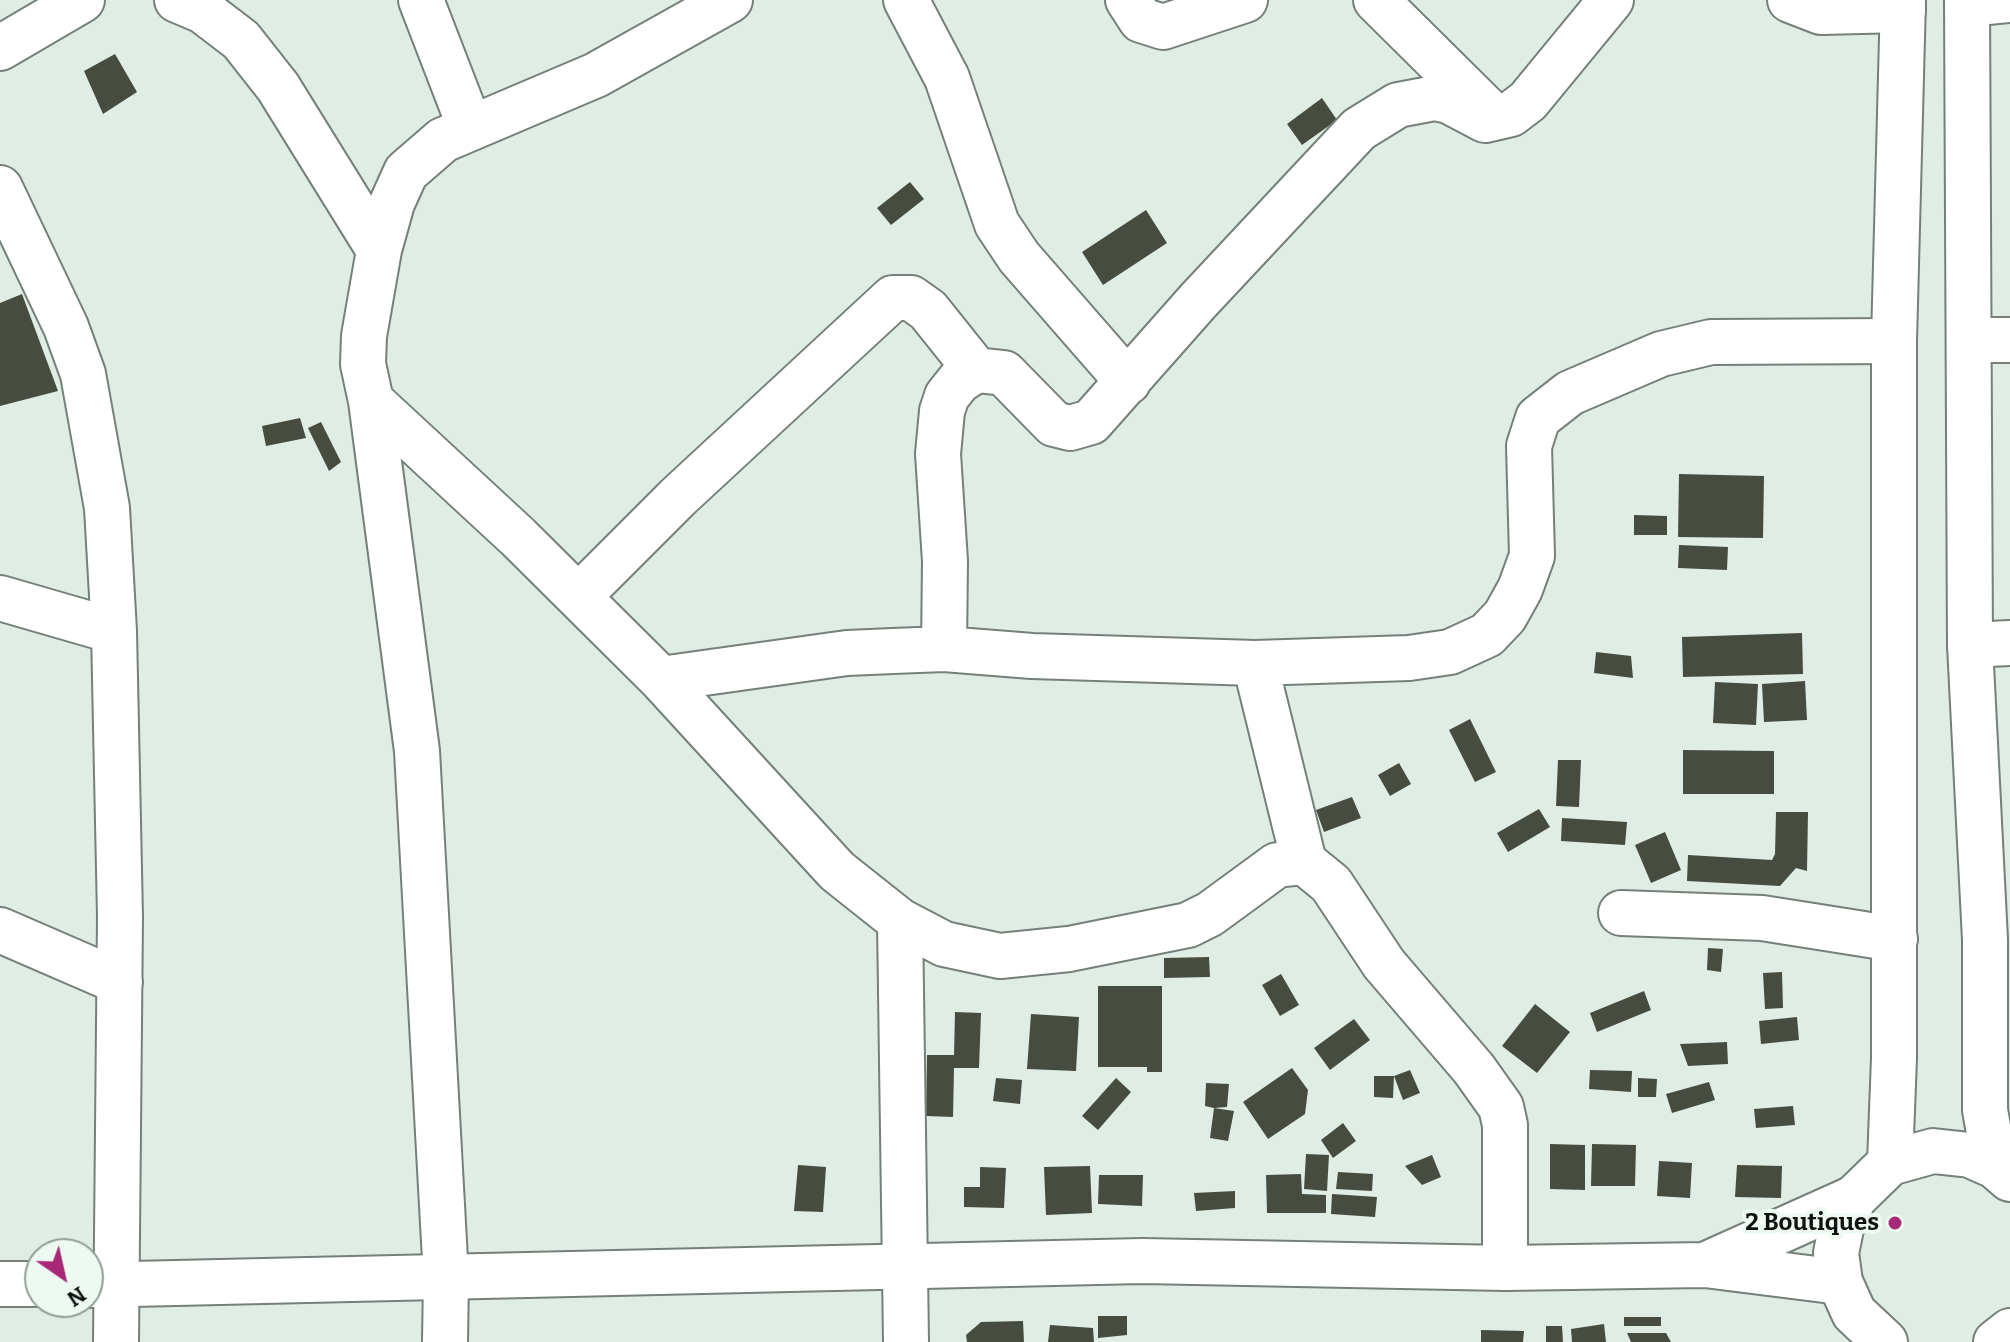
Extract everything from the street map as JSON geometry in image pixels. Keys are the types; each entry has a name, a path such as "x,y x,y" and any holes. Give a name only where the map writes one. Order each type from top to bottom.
{"street":[{"path":"0,48 82,0"},
{"path":"177,0 203,11 241,40 287,100 379,250"},
{"path":"421,0 470,127"},
{"path":"445,1342 446,1278 417,751 371,401 363,364 379,250 392,203 406,172 443,140 596,75 730,0"},
{"path":"906,0 951,89 997,224 1019,257 1128,382"},
{"path":"1128,0 1141,20 1163,27 1245,0"},
{"path":"1376,0 1497,119"},
{"path":"944,649 945,561 938,454 942,411 959,381 976,370 1004,373 1048,419 1070,428 1091,422 1345,142 1376,116 1398,105 1435,98 1449,101 1474,116 1497,119 1528,101 1611,0"},
{"path":"1790,0 1821,12 1903,5 1894,341 1895,939 1894,1102 1890,1163"},
{"path":"2002,1173 1985,1110 1998,940 1990,644 1990,340 1967,2 2010,0"},
{"path":"0,188 66,327 83,374 107,508 114,631 120,982 104,1251"},
{"path":"579,596 678,497 893,298 911,298 928,310 976,370"},
{"path":"661,679 847,653 944,649 1032,656 1255,663 1409,658 1450,652 1487,635 1505,616 1532,556 1529,446 1538,418 1570,393 1661,354 1711,342 1894,341"},
{"path":"371,401 579,596 661,679 837,871 900,921 944,944 1000,956 1069,949 1188,925 1210,914 1277,865 1304,862"},
{"path":"0,598 114,631"},
{"path":"1255,663 1304,862 1331,884 1384,964 1474,1069 1501,1107 1505,1125 1505,1268"},
{"path":"1621,913 1762,918 1895,939"},
{"path":"900,921 902,1264 906,1342"},
{"path":"0,930 120,982"},
{"path":"1705,1265 1854,1198 1890,1163 1933,1151 1970,1155 2002,1173"},
{"path":"1854,1198 1842,1224 1836,1253 1840,1282 1854,1313 1880,1341"},
{"path":"104,1285 902,1264 1189,1261 1505,1268 1705,1265 1840,1282"},
{"path":"0,1284 24,1284"},
{"path":"104,1293 116,1342"}],"building":[{"path":"115,54 137,92 103,114 84,71"},
{"path":"1322,98 1337,120 1302,145 1287,124"},
{"path":"910,182 924,199 891,225 877,208"},
{"path":"1146,210 1167,243 1103,285 1082,252"},
{"path":"22,294 58,391 0,406 0,303"},
{"path":"300,418 306,438 266,446 262,426"},
{"path":"321,422 341,462 329,471 308,428"},
{"path":"1679,474 1764,476 1763,538 1678,537"},
{"path":"1634,515 1667,516 1667,535 1634,535"},
{"path":"1679,545 1728,547 1727,570 1678,568"},
{"path":"1802,633 1803,674 1683,677 1682,637"},
{"path":"1596,652 1631,656 1633,678 1594,673"},
{"path":"1805,681 1807,720 1764,722 1762,684"},
{"path":"1715,682 1758,684 1756,725 1713,723"},
{"path":"1470,719 1496,772 1475,782 1449,730"},
{"path":"1683,750 1774,751 1774,794 1683,794"},
{"path":"1558,760 1581,760 1579,807 1556,806"},
{"path":"1399,763 1411,784 1390,796 1378,775"},
{"path":"1352,797 1361,818 1324,832 1316,810"},
{"path":"1539,809 1550,827 1508,852 1497,833"},
{"path":"1776,812 1808,812 1807,871 1796,868 1780,886 1687,881 1688,855 1772,860 1775,854"},
{"path":"1562,818 1627,822 1625,845 1561,841"},
{"path":"1665,832 1681,870 1651,883 1635,845"},
{"path":"1708,948 1723,949 1721,972 1707,970"},
{"path":"1209,957 1210,977 1164,978 1164,958"},
{"path":"1782,972 1783,1008 1765,1009 1763,973"},
{"path":"1281,974 1299,1005 1280,1016 1262,985"},
{"path":"1098,986 1162,986 1162,1072 1147,1072 1147,1067 1098,1067"},
{"path":"1644,991 1651,1010 1597,1032 1590,1013"},
{"path":"1535,1004 1570,1032 1537,1073 1502,1046"},
{"path":"955,1012 981,1013 979,1068 954,1068 953,1117 926,1116 927,1055 954,1055"},
{"path":"1031,1014 1079,1017 1076,1071 1027,1069"},
{"path":"1797,1017 1799,1040 1761,1044 1759,1021"},
{"path":"1354,1019 1370,1040 1330,1070 1314,1048"},
{"path":"1727,1042 1728,1064 1688,1066 1680,1044"},
{"path":"1292,1068 1308,1090 1305,1114 1268,1139 1243,1102"},
{"path":"1410,1070 1420,1093 1403,1100 1394,1076"},
{"path":"1590,1070 1632,1071 1631,1092 1589,1089"},
{"path":"1374,1076 1394,1076 1393,1098 1374,1097"},
{"path":"996,1078 1022,1080 1020,1104 993,1101"},
{"path":"1116,1078 1131,1092 1098,1130 1082,1116"},
{"path":"1638,1078 1657,1079 1656,1097 1638,1097"},
{"path":"1709,1082 1715,1100 1672,1113 1666,1094"},
{"path":"1206,1083 1229,1084 1227,1107 1205,1106"},
{"path":"1793,1106 1795,1125 1756,1128 1754,1109"},
{"path":"1214,1108 1234,1111 1228,1141 1210,1138"},
{"path":"1343,1123 1356,1141 1333,1158 1321,1140"},
{"path":"1550,1144 1585,1145 1585,1190 1550,1189"},
{"path":"1592,1144 1636,1145 1635,1186 1591,1186"},
{"path":"1306,1154 1329,1155 1327,1191 1304,1189"},
{"path":"1432,1155 1441,1177 1422,1185 1405,1166"},
{"path":"1659,1161 1692,1163 1690,1198 1657,1196"},
{"path":"798,1165 826,1167 823,1212 794,1211"},
{"path":"1737,1165 1782,1166 1781,1198 1735,1197"},
{"path":"1090,1166 1092,1213 1046,1215 1044,1167"},
{"path":"980,1167 1006,1168 1004,1208 964,1207 964,1187 980,1187"},
{"path":"1338,1172 1373,1174 1372,1191 1336,1189"},
{"path":"1301,1174 1302,1194 1326,1195 1326,1213 1267,1213 1266,1175"},
{"path":"1099,1175 1143,1175 1142,1206 1098,1204"},
{"path":"1235,1191 1235,1208 1196,1211 1194,1193"},
{"path":"1332,1194 1377,1197 1375,1217 1331,1214"},
{"path":"1098,1316 1127,1316 1127,1335 1098,1338"},
{"path":"1624,1317 1661,1317 1661,1326 1624,1326"},
{"path":"1023,1321 1024,1342 967,1342 966,1335 981,1322"},
{"path":"1604,1324 1606,1342 1572,1342 1571,1329"},
{"path":"1050,1325 1093,1328 1094,1342 1048,1342"},
{"path":"1546,1326 1562,1326 1563,1342 1546,1342"},
{"path":"1481,1330 1524,1331 1523,1342 1481,1342"},
{"path":"1627,1333 1666,1333 1671,1342 1631,1342"}],"place":[{"name":"2 Boutiques","path":"1895,1223"}]}
